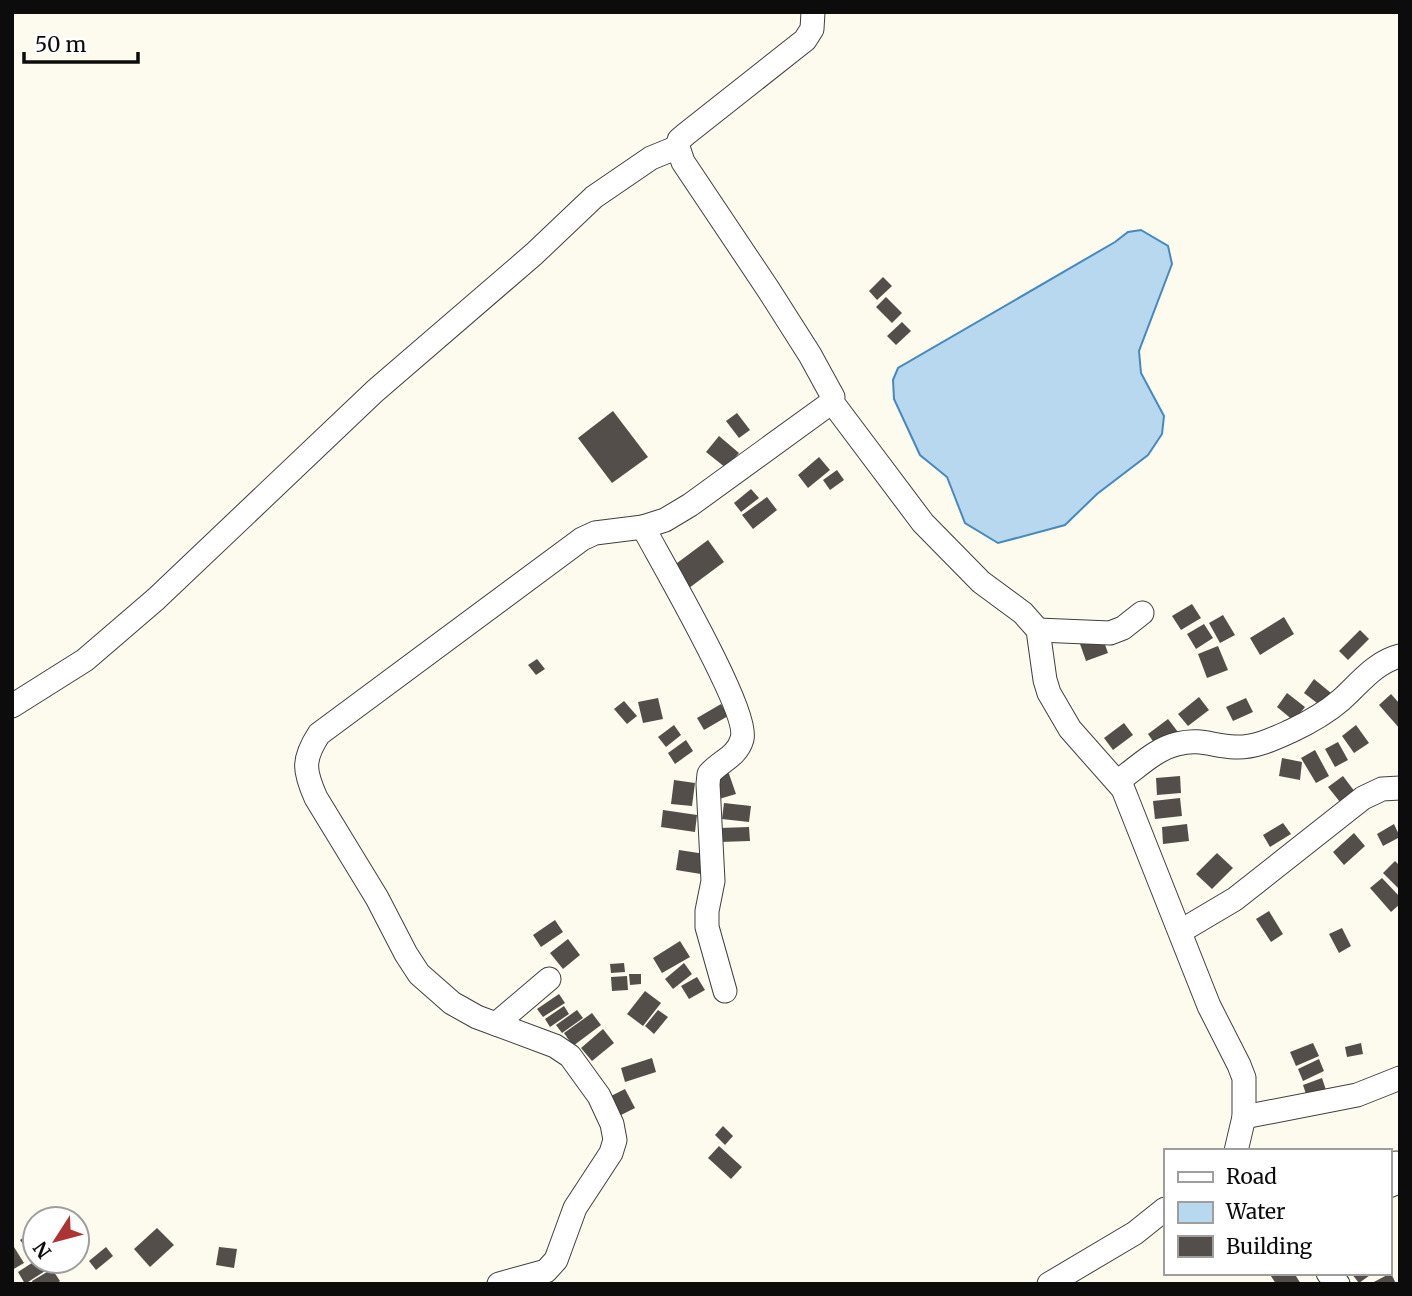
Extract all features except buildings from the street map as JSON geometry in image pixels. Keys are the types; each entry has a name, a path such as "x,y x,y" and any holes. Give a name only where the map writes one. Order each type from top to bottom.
{"street":[{"path":"12,706 85,660 156,599 375,391 534,254 594,197 651,158 678,146 685,134 805,40 812,29 813,12"},
{"path":"678,146 683,162 704,197 810,355 833,397 832,402 923,523 981,582 1023,612 1038,630 1045,680 1057,708 1070,729 1118,781 1181,931 1209,1006 1244,1078 1244,1117 1236,1149"},
{"path":"499,1284 539,1273 551,1267 556,1260 575,1208 605,1166 615,1140 612,1124 599,1096 570,1056 555,1046 477,1017 452,1003 433,988 412,964 377,898 316,798 305,765 310,748 319,734 582,540 596,533 643,527 665,520 690,505 832,402"},
{"path":"643,527 723,676 742,728 742,739 731,758 709,774 708,784 713,881 707,927 725,991"},
{"path":"1038,630 1110,633 1123,628 1142,613"},
{"path":"1118,781 1173,745 1190,741 1248,747 1293,730 1339,702 1383,661 1400,656"},
{"path":"1181,931 1236,899 1363,798 1382,789 1400,788"},
{"path":"496,1024 549,979"},
{"path":"1244,1117 1357,1095 1400,1078"},
{"path":"1391,1185 1396,1184 1395,1163"},
{"path":"1049,1284 1135,1233 1164,1210"}],"water":[{"path":"1141,230 1168,246 1172,264 1139,351 1141,373 1164,416 1162,434 1148,455 1097,494 1065,525 998,543 965,523 947,477 920,455 894,399 893,380 898,368 1128,232"}]}
